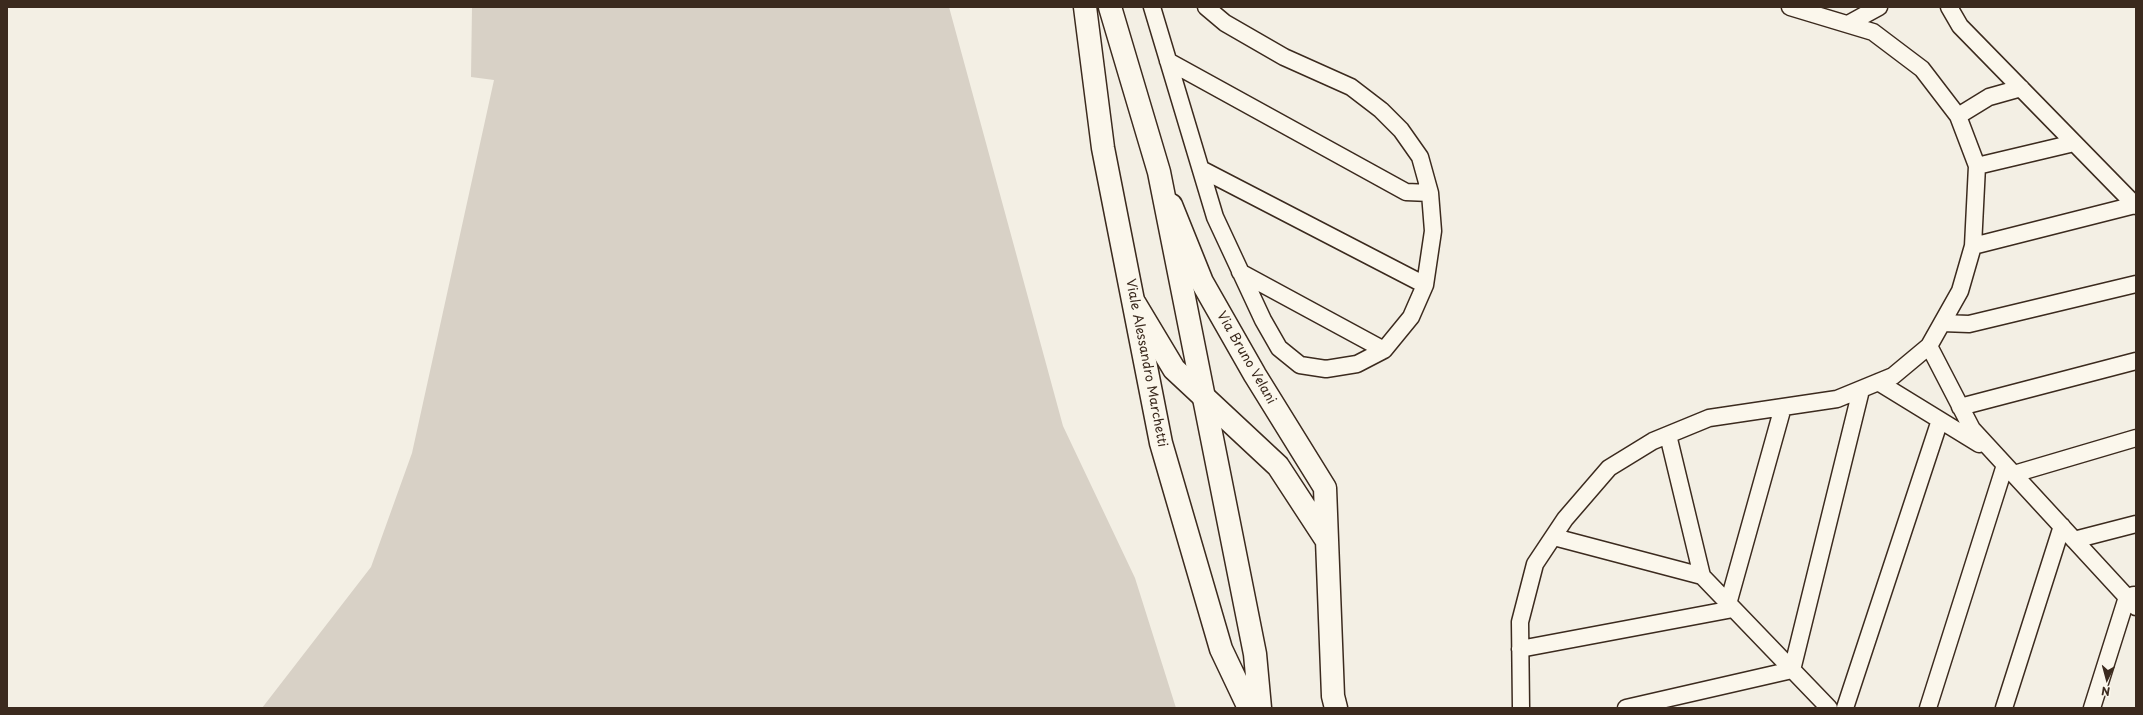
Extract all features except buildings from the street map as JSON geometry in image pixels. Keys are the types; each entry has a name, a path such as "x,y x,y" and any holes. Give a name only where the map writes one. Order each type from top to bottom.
{"street":[{"name":"Viale Alessandro Marchetti","path":"1085,7 1103,148 1135,304 1161,443 1221,649 1249,708"},
{"path":"1110,7 1159,172 1202,395 1255,654 1260,708"},
{"name":"Via Bruno Velani","path":"1159,172 1202,282 1255,375 1325,488 1333,696 1336,708"},
{"path":"1135,304 1174,369 1278,466 1328,542"}],"lane":[{"path":"1152,7 1215,217 1262,320 1279,348 1300,365 1326,369 1357,364 1384,350 1411,317 1425,285 1433,231 1430,193 1420,157 1401,130 1381,110 1351,87 1284,57 1225,23 1206,7"},
{"path":"1522,708 1520,622 1535,564 1565,520 1609,468 1653,441 1709,418 1838,399 1893,376 1929,346 1960,291 1972,246 1977,166 1958,116 1922,69 1873,32 1811,10 1790,7"},
{"path":"1848,24 1879,7"},
{"path":"1949,7 1960,26 2136,205"},
{"path":"1168,61 1406,192 1430,193"},
{"path":"1958,116 1989,97 2021,88"},
{"path":"1977,166 2074,143"},
{"path":"1201,169 1425,285"},
{"path":"1972,246 2136,205"},
{"path":"1240,272 1384,350"},
{"path":"1942,323 1969,324 2136,284"},
{"path":"1929,346 1972,429 2074,540 2133,599 2092,708"},
{"path":"1960,407 2136,361"},
{"path":"1878,382 1940,420 2005,464 2136,438"},
{"path":"1792,670 1861,390"},
{"path":"1731,606 1783,407"},
{"path":"1845,708 1940,420"},
{"path":"1668,435 1702,576 1830,708"},
{"path":"1928,708 2005,464"},
{"path":"2074,540 2136,524"},
{"path":"2004,708 2062,526"},
{"path":"1554,537 1702,576"},
{"path":"1520,649 1731,606"},
{"path":"1626,708 1792,670"}],"shaded area":[{"path":"472,7 949,7 1063,426 1135,578 1176,708 262,708 371,567 412,453 494,80 471,77"}]}
